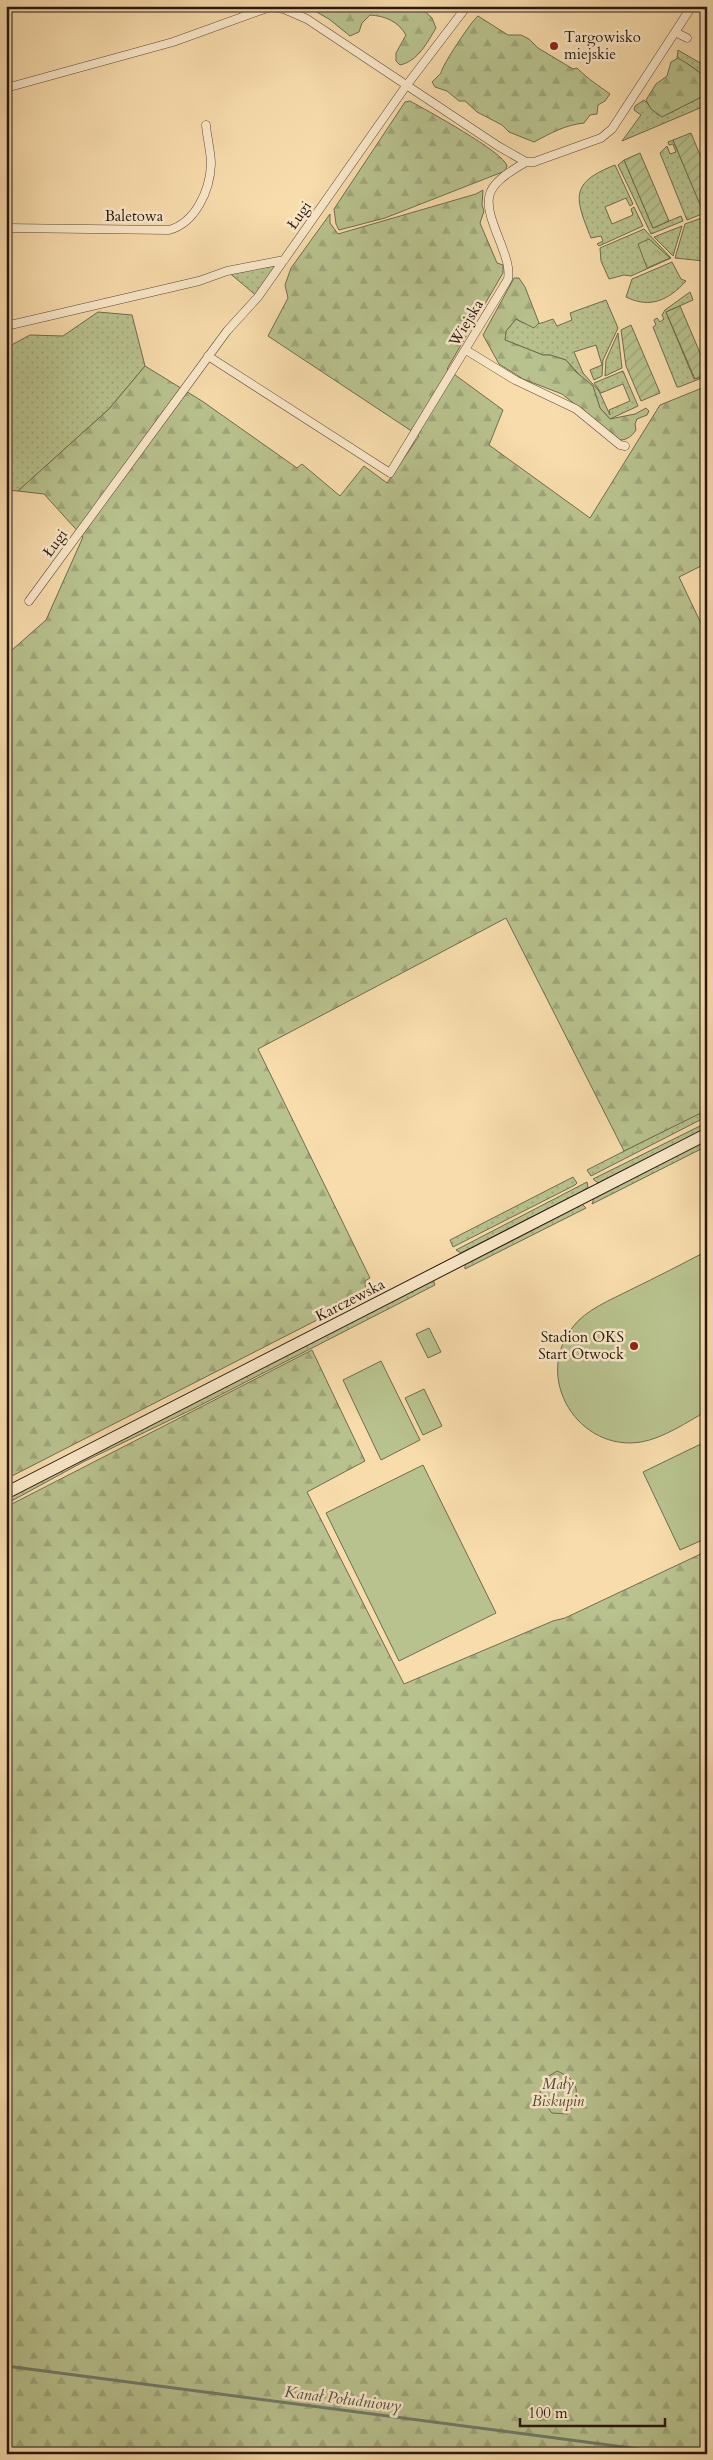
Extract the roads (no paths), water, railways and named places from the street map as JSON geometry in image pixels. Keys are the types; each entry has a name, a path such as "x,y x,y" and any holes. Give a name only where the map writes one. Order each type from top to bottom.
{"main road":[{"name":"Karczewska","path":"6,1493 707,1134"}],"street":[{"path":"406,86 467,6"},
{"path":"6,88 173,42 270,7 296,10 406,86 526,162 542,161 601,138 612,129 692,6"},
{"path":"676,32 686,38"},
{"name":"Ługi","path":"29,601 226,331 258,297 406,86"},
{"name":"Baletowa","path":"6,228 169,230 179,228 187,222 198,208 209,178 211,164 206,125"},
{"name":"Wiejska","path":"208,356 390,473 508,278 507,264 489,206 490,190 501,176 526,162"},
{"path":"6,326 284,260"},
{"path":"466,350 516,380 576,409 620,445 625,446"}],"waterway":[{"name":"Kanał Południowy","path":"6,2366 677,2454"}],"place":[{"name":"Targowisko miejskie","path":"554,46"},
{"name":"Stadion OKS Start Otwock","path":"634,1346"}],"park label":[{"name":"Mały Biskupin","path":"558,2092"}]}
